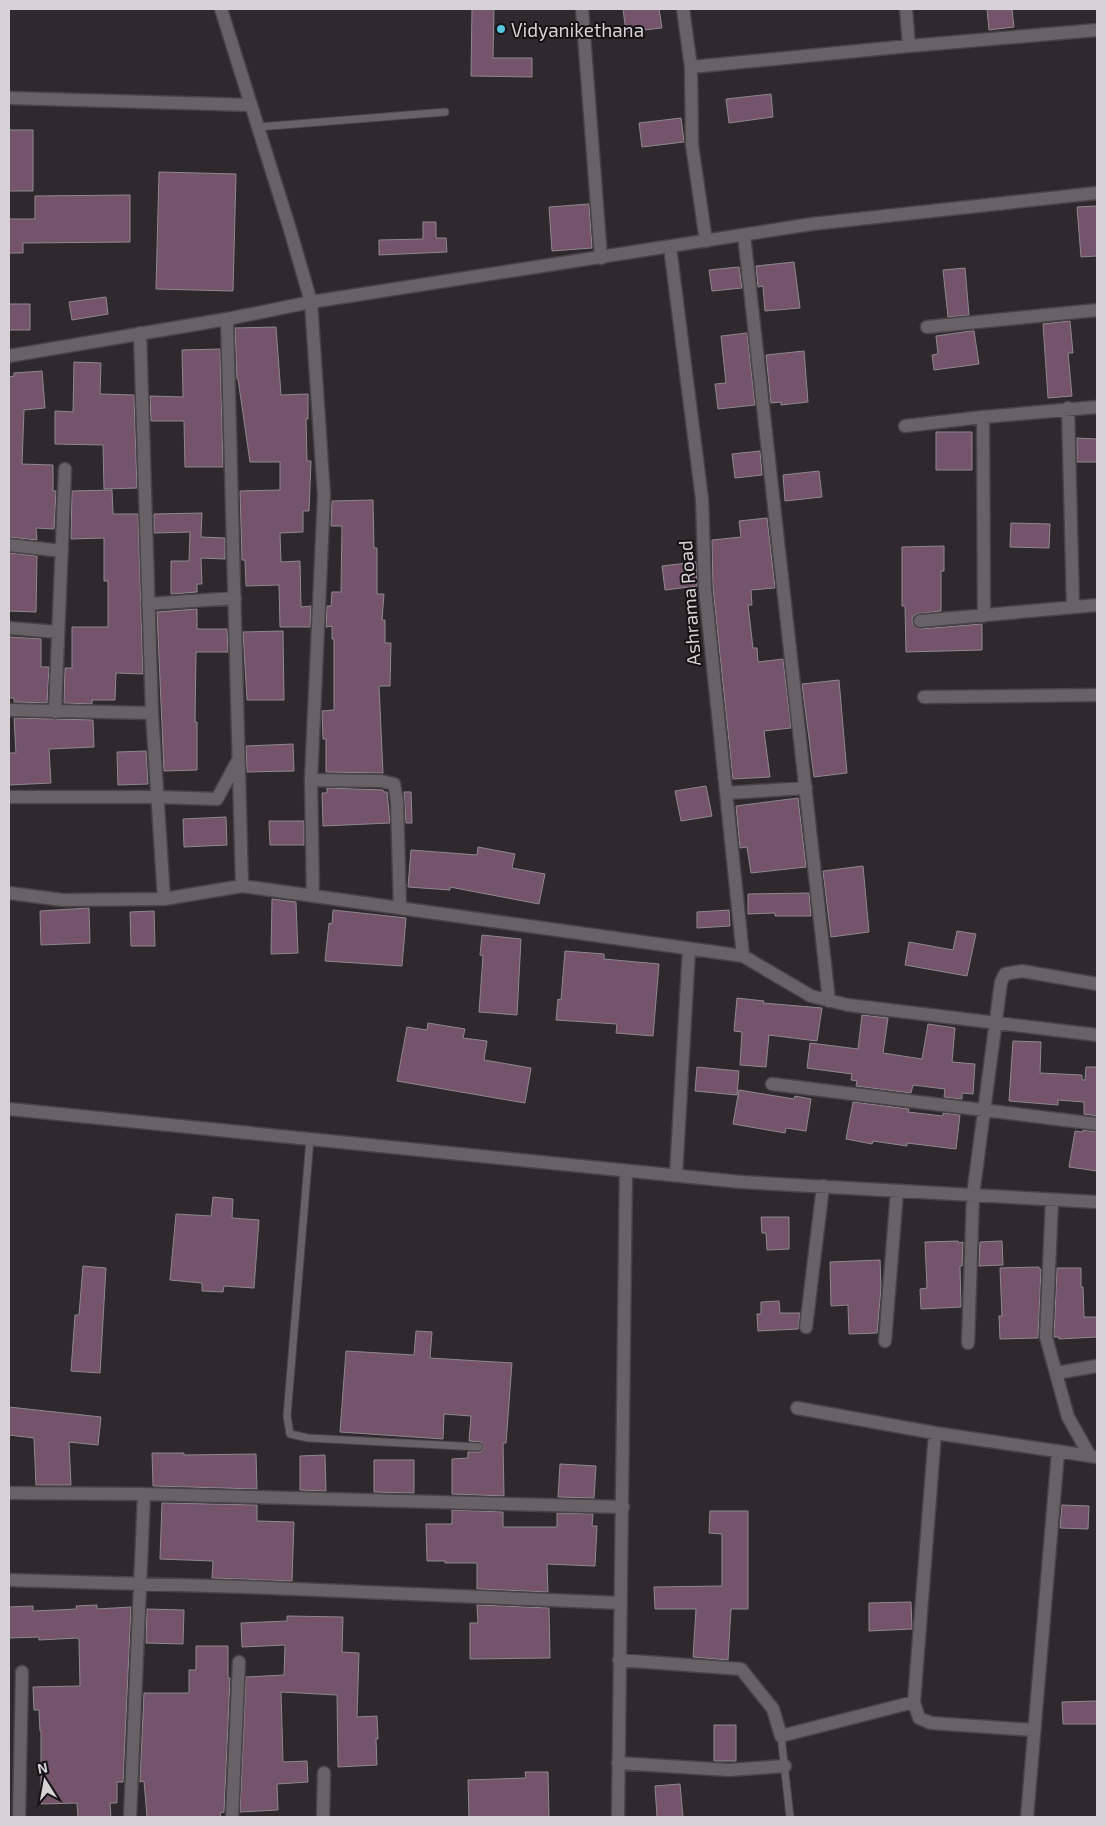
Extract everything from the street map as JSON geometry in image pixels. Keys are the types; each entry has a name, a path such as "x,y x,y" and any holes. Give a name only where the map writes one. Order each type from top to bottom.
{"street":[{"path":"221,9 311,302 324,495 311,780 313,896"},
{"path":"582,9 600,258"},
{"path":"683,9 691,67 692,145 706,241"},
{"path":"906,9 909,46"},
{"path":"691,67 1097,30"},
{"path":"9,98 250,106"},
{"path":"9,356 227,319 311,302 812,224 1097,194"},
{"path":"744,235 829,1001"},
{"name":"Ashrama Road","path":"670,246 702,499 705,589 743,956"},
{"path":"927,327 1097,310"},
{"path":"227,319 236,598 242,886"},
{"path":"140,333 152,713 164,898"},
{"path":"905,426 1068,408 1097,407"},
{"path":"1068,408 1073,607"},
{"path":"983,417 984,616"},
{"path":"55,712 65,469"},
{"path":"9,545 62,551"},
{"path":"148,604 236,598"},
{"path":"920,621 1097,605"},
{"path":"9,628 58,632"},
{"path":"924,698 1097,695"},
{"path":"9,710 152,713"},
{"path":"9,797 216,799 239,759"},
{"path":"311,780 381,781 394,784 397,801 400,908"},
{"path":"726,793 806,788"},
{"path":"9,893 63,900 164,898 242,886 743,956 811,996 829,1001 848,1005 1097,1035"},
{"path":"676,1175 690,949"},
{"path":"968,1343 973,1195 986,1110 1001,982 1005,974 1022,971 1097,984"},
{"path":"772,1084 1097,1124"},
{"path":"9,1108 741,1182 1097,1202"},
{"path":"618,1817 618,1660 623,1507 626,1170"},
{"path":"806,1327 823,1186"},
{"path":"885,1341 897,1191"},
{"path":"1052,1200 1046,1337 1068,1416 1093,1457"},
{"path":"1056,1373 1097,1366"},
{"path":"797,1408 935,1433 1093,1457"},
{"path":"935,1433 914,1702 919,1718 931,1723 1033,1730"},
{"path":"1027,1817 1058,1452"},
{"path":"9,1493 144,1494 623,1507"},
{"path":"130,1817 144,1494"},
{"path":"9,1580 140,1583 621,1603"},
{"path":"618,1660 741,1669 773,1709 781,1736 914,1702"},
{"path":"232,1817 239,1662"},
{"path":"19,1817 22,1672"},
{"path":"618,1763 729,1770 785,1766"},
{"path":"323,1817 324,1773"}],"lane":[{"path":"258,127 445,112"},
{"path":"310,1139 287,1416 290,1434 308,1438 479,1447"},
{"path":"781,1736 790,1817"}],"building":[{"path":"472,9 494,9 493,58 532,58 532,77 471,76"},
{"path":"623,9 659,9 662,28 626,32"},
{"path":"987,9 1012,9 1014,27 989,30"},
{"path":"771,94 773,117 729,123 726,99"},
{"path":"681,118 684,142 642,147 639,123"},
{"path":"9,130 33,130 33,191 9,191"},
{"path":"159,172 236,174 233,291 156,289"},
{"path":"130,195 130,242 23,243 23,253 9,253 9,219 35,219 35,196"},
{"path":"589,204 592,248 552,251 549,207"},
{"path":"1097,206 1097,256 1081,257 1077,207"},
{"path":"423,222 436,222 436,238 446,238 447,252 379,255 379,240 423,239"},
{"path":"794,262 800,308 765,311 763,286 758,287 756,266"},
{"path":"739,267 742,288 712,291 709,270"},
{"path":"965,268 969,315 948,317 943,270"},
{"path":"106,297 108,314 72,320 69,302"},
{"path":"9,304 30,304 30,330 9,330"},
{"path":"1070,321 1073,353 1068,353 1072,396 1048,398 1043,324"},
{"path":"276,327 281,395 308,394 308,419 306,419 307,461 311,461 309,511 303,511 303,532 280,533 281,562 300,561 301,607 311,606 310,627 280,627 279,585 246,586 245,560 242,560 240,491 280,490 280,462 250,462 237,379 235,328"},
{"path":"974,331 979,364 934,370 932,355 938,354 936,336"},
{"path":"747,333 755,405 718,409 715,384 726,383 721,336"},
{"path":"220,349 223,467 185,467 184,421 151,421 150,396 183,397 182,350"},
{"path":"804,351 808,402 781,405 781,402 771,403 766,355"},
{"path":"74,362 101,363 100,394 134,395 137,488 104,489 103,445 55,444 55,411 73,412"},
{"path":"42,371 45,408 24,410 22,464 53,465 53,491 56,491 54,529 36,528 37,540 9,537 9,377 14,376 14,373"},
{"path":"936,432 972,432 972,470 936,470"},
{"path":"1077,438 1097,439 1097,462 1077,462"},
{"path":"760,451 762,475 735,478 732,454"},
{"path":"819,471 822,497 785,501 783,475"},
{"path":"112,490 113,514 138,514 143,674 116,673 115,700 92,700 92,704 64,703 65,668 72,668 72,627 108,627 108,581 104,581 104,538 71,539 72,491"},
{"path":"373,500 374,548 377,548 377,594 384,594 382,620 385,620 385,643 391,643 390,686 379,686 383,773 326,772 326,739 323,739 322,711 334,710 334,639 332,639 332,626 326,627 327,606 331,606 332,592 341,592 342,526 331,526 332,501"},
{"path":"202,513 201,537 225,538 225,559 201,558 202,584 197,584 197,592 171,594 171,561 189,561 190,532 154,533 154,514"},
{"path":"767,518 775,588 751,590 752,605 748,605 753,648 757,648 758,662 783,659 791,728 764,731 770,777 733,779 713,588 712,540 741,537 739,521"},
{"path":"1011,523 1050,524 1049,548 1010,547"},
{"path":"944,546 944,571 941,571 941,611 916,614 912,618 913,625 921,629 982,624 982,650 906,652 905,606 902,606 902,547"},
{"path":"9,553 37,556 36,612 9,611"},
{"path":"696,562 697,586 665,590 662,566"},
{"path":"197,609 197,629 227,629 228,652 196,652 195,722 197,722 197,770 164,771 157,612"},
{"path":"283,631 284,700 247,700 243,632"},
{"path":"9,637 41,639 41,667 49,667 47,703 14,702 14,698 9,698"},
{"path":"839,680 847,773 814,777 802,684"},
{"path":"14,718 93,720 94,747 49,749 51,783 9,785 9,753 16,753"},
{"path":"293,744 294,771 247,772 246,746"},
{"path":"146,751 148,784 118,785 117,752"},
{"path":"706,786 712,816 681,821 675,791"},
{"path":"327,788 383,790 387,792 390,823 323,826 322,793 327,793"},
{"path":"404,792 411,792 412,823 406,823"},
{"path":"798,798 806,867 751,873 747,847 740,848 736,806"},
{"path":"226,817 227,845 184,847 183,819"},
{"path":"269,821 304,821 304,845 270,845"},
{"path":"478,847 515,854 512,868 545,874 539,904 450,887 450,890 408,887 411,850 477,855"},
{"path":"863,866 869,932 831,937 823,871"},
{"path":"809,893 811,916 775,916 775,913 748,914 748,894"},
{"path":"272,899 296,902 298,953 271,954"},
{"path":"89,908 90,943 41,945 40,911"},
{"path":"333,910 406,918 402,966 325,961 329,923 332,924"},
{"path":"729,910 730,926 697,928 697,912"},
{"path":"154,911 155,946 131,946 130,912"},
{"path":"957,931 976,934 967,976 905,965 909,942 953,950"},
{"path":"482,935 521,939 517,1015 479,1012 483,956 480,955"},
{"path":"565,951 604,954 604,959 659,964 653,1036 616,1033 617,1024 556,1020 558,999 561,1000"},
{"path":"737,998 764,1001 763,1003 822,1008 817,1041 769,1035 766,1067 740,1065 742,1032 734,1031"},
{"path":"862,1015 888,1018 883,1053 922,1059 928,1024 955,1028 952,1062 975,1064 973,1094 962,1093 962,1099 944,1097 945,1089 913,1085 911,1093 856,1086 857,1081 851,1080 852,1074 807,1068 810,1043 858,1049"},
{"path":"428,1023 465,1029 463,1038 487,1041 484,1060 531,1068 525,1103 397,1081 407,1027 427,1030"},
{"path":"1013,1041 1041,1042 1040,1073 1082,1075 1082,1080 1085,1080 1086,1067 1097,1067 1097,1116 1084,1114 1084,1102 1058,1100 1058,1105 1009,1101"},
{"path":"697,1067 739,1071 737,1095 695,1091"},
{"path":"739,1090 794,1099 795,1096 811,1099 806,1131 786,1128 785,1133 733,1124"},
{"path":"853,1102 909,1109 908,1112 943,1116 943,1113 960,1115 956,1149 907,1143 907,1146 873,1141 872,1144 846,1139"},
{"path":"1083,1130 1097,1132 1097,1171 1069,1167 1075,1131 1083,1132"},
{"path":"213,1197 233,1199 232,1218 259,1220 254,1288 224,1286 223,1292 202,1291 202,1283 170,1280 176,1214 211,1216"},
{"path":"761,1217 789,1217 789,1249 767,1250 766,1233 762,1233"},
{"path":"958,1241 959,1243 963,1242 962,1266 960,1266 961,1307 921,1309 920,1289 927,1288 925,1242"},
{"path":"1002,1241 1003,1265 979,1266 980,1242"},
{"path":"880,1260 881,1288 877,1333 849,1334 848,1305 831,1306 830,1262"},
{"path":"83,1266 106,1268 100,1373 71,1371 75,1315 79,1315"},
{"path":"1039,1267 1041,1269 1038,1338 1000,1339 999,1316 1002,1316 1000,1268"},
{"path":"1057,1268 1081,1268 1084,1317 1097,1317 1097,1337 1059,1339 1059,1337 1054,1337"},
{"path":"779,1301 780,1313 800,1313 798,1329 758,1331 757,1314 761,1314 761,1302"},
{"path":"416,1331 432,1332 430,1358 512,1363 506,1443 503,1443 504,1496 452,1494 452,1459 468,1458 468,1452 481,1452 484,1448 481,1442 469,1441 471,1416 444,1414 443,1439 340,1432 346,1351 414,1355"},
{"path":"9,1407 101,1417 98,1445 69,1442 71,1485 36,1485 34,1438 9,1435"},
{"path":"152,1453 184,1453 184,1455 256,1454 257,1489 153,1486"},
{"path":"325,1455 326,1491 300,1490 300,1456"},
{"path":"374,1460 414,1460 414,1493 374,1492"},
{"path":"560,1464 596,1466 594,1498 558,1497"},
{"path":"162,1503 257,1505 257,1521 294,1522 292,1581 212,1578 213,1561 160,1559"},
{"path":"1062,1505 1089,1506 1088,1529 1060,1528"},
{"path":"452,1510 503,1512 503,1527 557,1527 557,1513 593,1514 592,1526 597,1526 595,1566 547,1564 548,1592 477,1589 477,1563 427,1561 426,1524 452,1524"},
{"path":"710,1511 748,1511 748,1609 731,1609 728,1660 693,1657 696,1609 655,1609 654,1587 722,1586 722,1534 709,1533"},
{"path":"911,1602 912,1629 869,1631 869,1603"},
{"path":"97,1605 97,1609 131,1607 123,1782 117,1782 117,1803 110,1803 111,1817 78,1817 77,1803 41,1804 41,1731 39,1710 34,1710 33,1687 80,1686 79,1640 78,1638 39,1640 39,1637 9,1638 9,1607 33,1606 33,1611 77,1609 76,1606"},
{"path":"477,1605 549,1608 550,1658 470,1659 470,1623 478,1623"},
{"path":"147,1609 184,1610 183,1644 146,1643"},
{"path":"287,1616 343,1617 342,1652 359,1653 357,1717 377,1716 377,1765 338,1767 337,1695 281,1692 283,1762 307,1761 308,1782 277,1784 278,1810 240,1812 246,1677 284,1675 285,1645 242,1647 241,1623 287,1621"},
{"path":"196,1646 228,1646 228,1678 230,1678 224,1812 220,1813 221,1817 147,1817 144,1781 140,1782 144,1693 189,1693 189,1670 196,1670"},
{"path":"1097,1701 1097,1724 1063,1724 1062,1702"},
{"path":"714,1725 736,1725 736,1761 714,1761"},
{"path":"525,1772 548,1772 549,1817 469,1817 468,1780 526,1778"},
{"path":"680,1784 683,1817 657,1817 655,1786"}],"place":[{"name":"Vidyanikethana","path":"501,29"}]}
